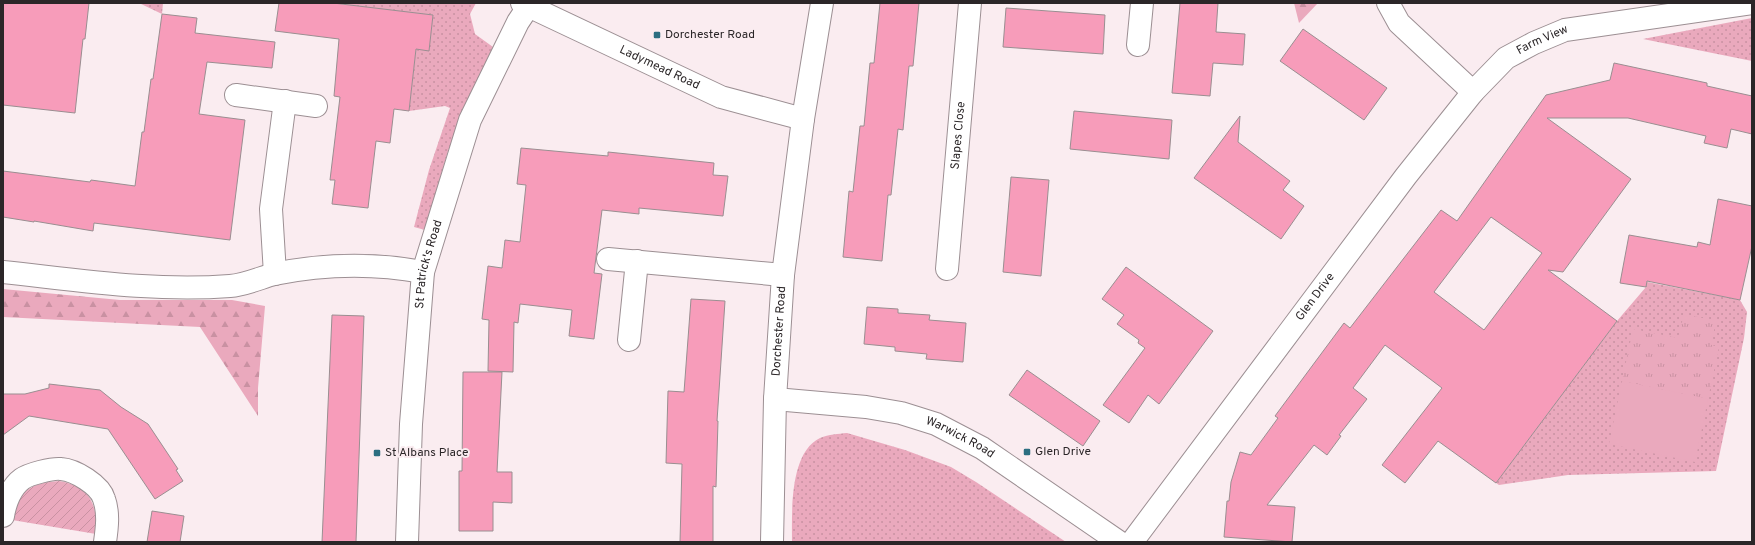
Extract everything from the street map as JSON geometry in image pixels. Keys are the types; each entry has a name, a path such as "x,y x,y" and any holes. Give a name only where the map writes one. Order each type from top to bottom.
{"street":[{"name":"Dorchester Road","path":"772,542 775,400 783,275 803,119 822,3"},
{"name":"Slapes Close","path":"947,268 970,3"},
{"path":"1138,45 1142,3"},
{"path":"1388,3 1399,23 1473,92"},
{"name":"Farm View","path":"1473,92 1506,58 1534,43 1565,30 1752,3"},
{"name":"Ladymead Road","path":"525,5 721,97 803,119"},
{"name":"St Patrick's Road","path":"407,542 411,424 422,272 470,120 525,5"},
{"name":"Glen Drive","path":"1132,542 1406,176 1473,92"},
{"path":"236,95 316,106"},
{"path":"275,274 271,209 285,101"},
{"path":"608,259 783,275"},
{"path":"629,340 637,261"},
{"path":"3,272 115,284 177,288 232,286 275,274 366,265 395,267 422,272"},
{"name":"Warwick Road","path":"775,400 866,407 901,413 936,424 982,448 1119,542"},
{"path":"3,516 10,492 22,479 43,471 62,469 89,479 104,498 108,524 105,542"}],"green space":[{"path":"139,3 163,3 162,14"},
{"path":"344,3 476,3 470,14 475,34 493,47 448,151 425,230 414,227 429,170 450,108 445,106 409,111 416,49 429,50 433,15 344,5"},
{"path":"1294,3 1318,3 1299,23"},
{"path":"1752,18 1752,61 1643,39"},
{"path":"1647,282 1740,300 1747,312 1744,338 1716,471 1568,475 1499,485 1496,483 1617,321 1646,287"},
{"path":"3,289 120,300 232,300 265,306 258,388 258,416 200,327 3,317"},
{"path":"1684,314 1716,321 1711,345 1719,347 1708,399 1622,381 1633,329 1678,338"},
{"path":"1622,381 1708,399 1695,462 1609,444"},
{"path":"847,433 905,450 951,467 1066,542 792,542 794,485 803,456 810,446 820,438"},
{"path":"59,481 78,487 90,498 95,514 96,534 12,520 18,502 26,491 40,484"}],"building":[{"path":"3,3 89,3 85,39 83,39 75,113 3,105"},
{"path":"279,3 333,3 433,15 429,51 416,49 409,111 394,109 390,143 376,141 368,208 332,204 335,180 330,180 340,97 334,96 339,39 275,31"},
{"path":"880,3 919,3 913,66 909,66 903,130 898,129 891,195 888,195 882,261 843,257 849,191 853,192 860,126 864,126 870,63 874,63"},
{"path":"1180,3 1218,3 1216,32 1245,34 1243,65 1213,63 1210,96 1172,93"},
{"path":"1006,8 1105,15 1103,54 1003,47"},
{"path":"162,14 197,18 195,33 275,42 272,68 207,62 199,114 245,120 230,240 94,223 93,231 3,217 3,171 135,186 142,132 144,132 151,79 153,79"},
{"path":"1303,29 1387,88 1364,120 1280,61"},
{"path":"1614,63 1707,83 1707,86 1752,96 1752,134 1731,129 1727,148 1704,143 1706,136 1628,118 1547,118 1631,179 1563,272 1548,270 1617,321 1496,483 1438,441 1405,483 1382,465 1442,388 1385,345 1353,388 1367,399 1339,435 1341,436 1327,455 1314,445 1267,505 1295,507 1292,542 1224,537 1227,501 1229,501 1231,482 1240,452 1251,455 1278,418 1275,416 1344,323 1350,328 1441,210 1457,221 1546,95 1610,80","holes":["1491,217 1542,253 1484,330 1434,292"]},
{"path":"1074,111 1172,120 1169,159 1070,149"},
{"path":"1240,116 1238,142 1290,181 1283,190 1304,206 1281,239 1194,178"},
{"path":"521,148 608,156 608,152 714,163 713,175 728,176 723,216 639,208 639,214 602,210 594,273 602,274 594,339 569,336 572,310 520,304 518,323 514,322 513,372 488,371 489,320 482,319 488,266 502,268 505,240 520,242 526,185 517,184"},
{"path":"1011,177 1049,180 1041,276 1003,272"},
{"path":"1718,199 1752,206 1752,246 1740,300 1647,281 1646,287 1620,283 1629,235 1697,247 1698,242 1710,245"},
{"path":"1126,267 1213,331 1159,404 1148,395 1129,423 1103,405 1145,348 1138,343 1139,340 1117,324 1124,315 1102,299"},
{"path":"691,299 725,301 717,421 716,487 713,486 713,542 680,542 682,464 666,463 668,391 684,392"},
{"path":"867,307 898,309 898,313 930,315 929,320 966,323 963,362 926,359 927,354 895,351 895,347 864,344"},
{"path":"332,315 364,316 356,542 322,542"},
{"path":"1027,370 1100,421 1083,446 1009,395"},
{"path":"463,372 502,372 497,472 512,472 512,503 493,502 493,531 459,531 459,471 462,471"},
{"path":"49,384 100,390 121,407 148,424 178,469 176,470 183,481 155,499 108,429 29,416 3,435 3,394 25,394 49,388"},
{"path":"152,511 184,516 180,542 147,542"}],"place":[{"name":"Dorchester Road","path":"657,35"},
{"name":"Glen Drive","path":"1027,452"},
{"name":"St Albans Place","path":"377,453"}]}
